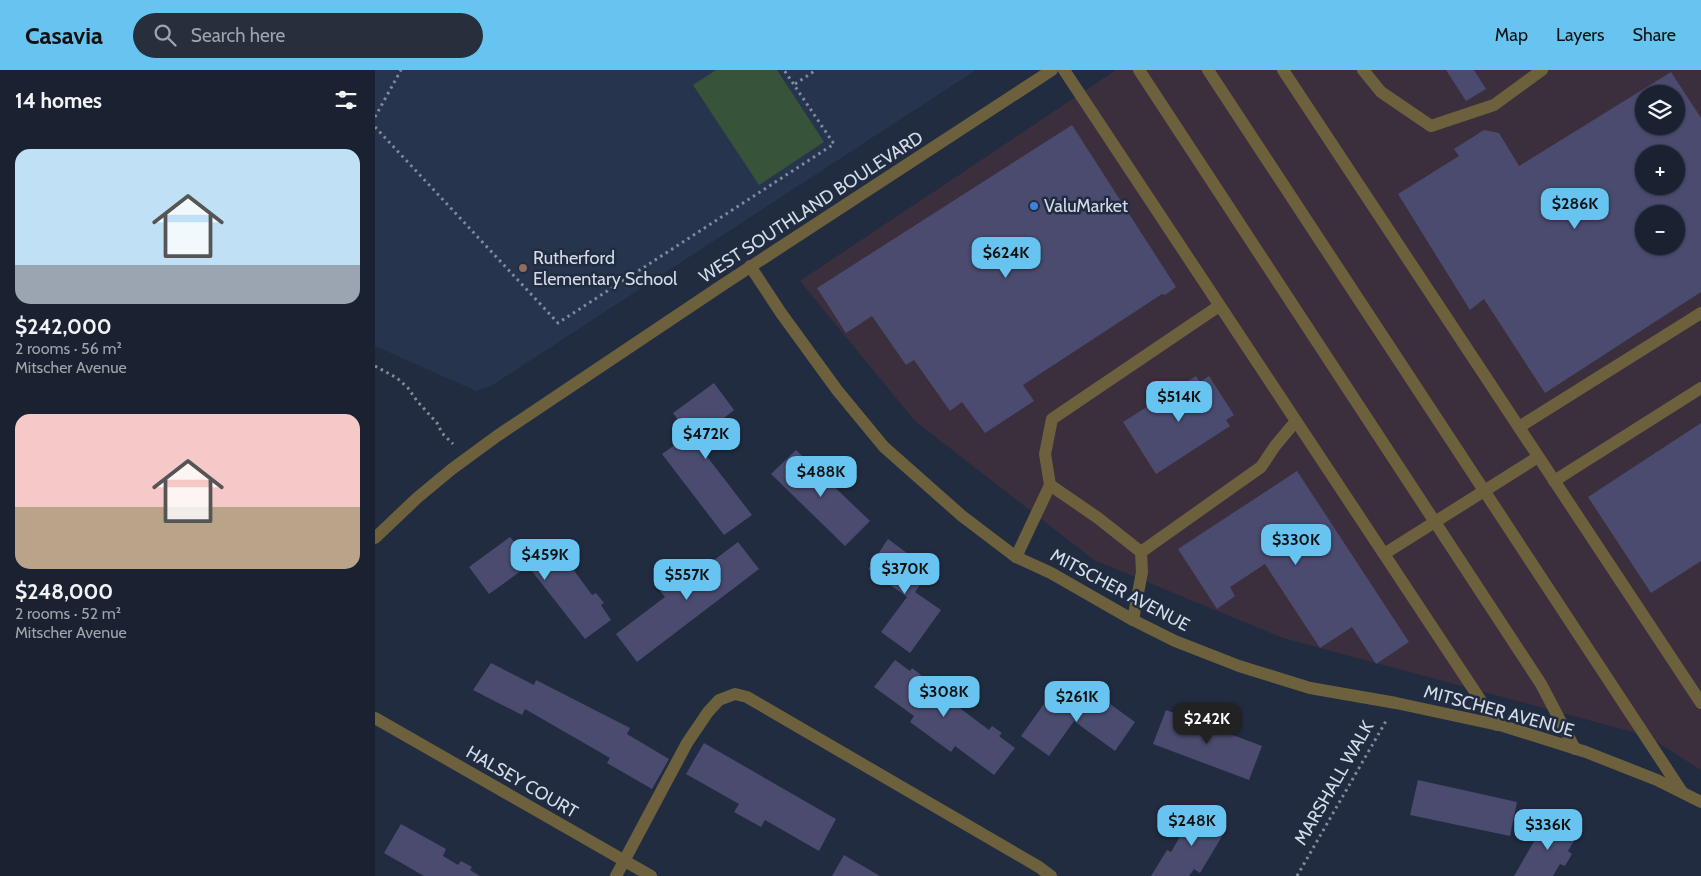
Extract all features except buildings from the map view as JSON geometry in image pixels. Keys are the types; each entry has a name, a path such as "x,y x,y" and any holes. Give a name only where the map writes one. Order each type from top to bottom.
{"street":[{"name":"WEST SOUTHLAND BOULEVARD","path":"375,538 417,498 514,424 750,266 1053,70"},
{"path":"1064,70 1497,725"},
{"path":"1139,70 1541,684 1575,749"},
{"path":"1208,70 1682,792"},
{"path":"1283,70 1701,703"},
{"path":"1363,70 1381,92 1431,126 1494,105 1542,70"},
{"name":"MITSCHER AVENUE","path":"750,266 781,313 837,390 884,446 961,516 1016,557 1051,573 1133,620 1175,641 1239,666 1310,688 1396,703 1497,725 1575,749 1657,780 1701,802"},
{"path":"1016,557 1050,485 1045,454 1052,420 1219,306"},
{"path":"1519,427 1701,314"},
{"path":"1555,481 1701,388"},
{"path":"1141,552 1261,467 1275,446 1296,421"},
{"path":"1383,554 1539,457"},
{"path":"1050,485 1098,518 1141,552 1142,572 1133,620"},
{"path":"616,876 687,743 708,712 719,700 735,694 747,698 876,772 1039,866 1051,876"},
{"name":"HALSEY COURT","path":"375,718 651,876"}],"path":[{"path":"375,118 401,70"},
{"path":"375,127 558,323 834,144 785,70"},
{"path":"795,84 817,70"},
{"path":"375,366 397,378 408,388 437,424 441,433 467,458"},
{"name":"MARSHALL WALK","path":"1297,876 1396,703"}],"shaded area":[{"name":"Rutherford Elementary School","path":"375,70 976,70 491,386 476,391 375,346"},
{"path":"1116,70 1701,70 1701,770 1648,736 1283,638 1094,560 915,421 800,281"}],"green space":[{"path":"716,70 777,70 824,142 759,185 693,85"}],"place":[{"name":"ValuMarket","path":"1034,206"},
{"name":"Rutherford Elementary School","path":"523,268"}]}
